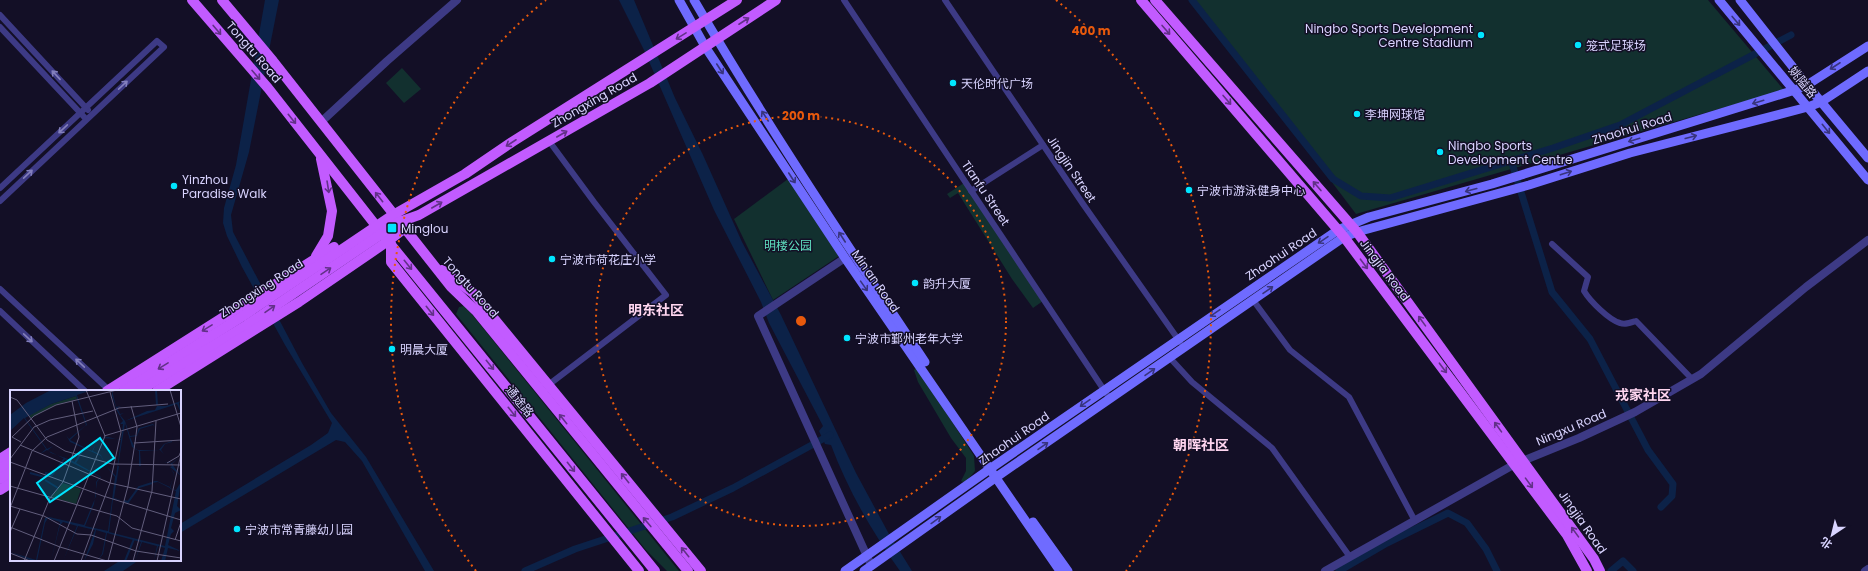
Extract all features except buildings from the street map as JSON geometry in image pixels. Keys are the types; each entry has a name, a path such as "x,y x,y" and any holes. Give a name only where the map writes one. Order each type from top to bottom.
{"main road":[{"name":"Tongtu Road","path":"192,0 268,88 390,243 655,571"},
{"name":"Tongtu Road","path":"222,0 273,61 451,287 477,312 544,388 632,504 666,537 688,571"},
{"name":"Min'an Road","path":"679,0 705,46 845,258 992,467"},
{"name":"Min'an Road","path":"694,0 716,39 854,256 1060,571"},
{"name":"Zhongxing Road","path":"245,320 299,302 390,243 397,219 412,204 465,174 512,142 737,0"},
{"name":"Zhongxing Road","path":"126,390 245,320 290,284 315,259 397,219 420,215 650,82 776,0"},
{"name":"Jingjia Road","path":"1141,0 1341,234 1598,567"},
{"name":"Jingjia Road","path":"1156,0 1354,229 1518,462 1567,535 1587,571"},
{"name":"姚隘路","path":"1719,0 1868,180"},
{"name":"姚隘路","path":"1740,0 1807,85 1868,158"},
{"name":"Zhaohui Road","path":"1354,229 1369,217 1509,179 1795,90 1807,85 1868,46"},
{"name":"Zhaohui Road","path":"844,571 1178,339 1341,234 1354,229 1513,190 1630,153 1808,107 1821,102 1868,71"},
{"path":"315,259 328,236 332,211 324,169 319,152"},
{"name":"Zhongxing Road","path":"141,390 245,320 290,284 378,227"},
{"name":"Zhaohui Road","path":"868,568 1253,300 1341,234"},
{"name":"通途路","path":"390,243 391,262 639,571"},
{"path":"108,390 245,320"},
{"path":"158,390 245,320"},
{"path":"544,388 650,509 666,537 701,571"},
{"path":"0,459 10,453"},
{"path":"0,469 10,463"},
{"path":"0,479 10,473"},
{"name":"Min'an Road","path":"998,477 1068,571"},
{"path":"0,490 10,484"}],"street":[{"path":"321,122 456,0"},
{"name":"Tianfu Street","path":"844,0 1110,399"},
{"name":"Jingjin Street","path":"945,0 1043,145 1184,348"},
{"path":"0,15 92,114"},
{"path":"0,27 86,119"},
{"path":"0,188 157,41 164,47 0,201"},
{"path":"544,388 666,295 549,141"},
{"path":"971,191 1043,145"},
{"name":"Ningxu Road","path":"1325,571 1518,462 1580,438 1635,412 1701,374 1806,287 1868,240"},
{"path":"1552,244 1588,278 1584,291 1590,300 1615,321 1621,324 1630,324 1636,321 1692,379"},
{"path":"845,258 758,316 822,457 870,553 868,568"},
{"path":"0,290 108,390"},
{"path":"1253,300 1290,350 1349,397 1415,521"},
{"path":"0,311 84,390"},
{"path":"1170,358 1192,382 1272,448 1350,557"}],"green space":[{"name":"Ningbo Sports Development Centre","path":"1194,0 1708,0 1784,90 1356,214"},
{"path":"402,68 421,89 404,103 386,83"},
{"name":"明楼公园","path":"788,179 839,256 773,300 734,219"},
{"path":"964,183 1043,301 1033,308 1012,279 958,193 950,198 947,194"},
{"path":"464,306 679,571 667,571 646,550 456,314 459,307"},
{"path":"917,367 974,456 975,471 965,483 961,481 966,471 966,458 951,438 918,382 914,370"}],"water":[{"path":"265,0 279,0 249,152 231,215 233,232 302,363 331,413 366,457 434,571 425,571 362,461 345,442 336,440 181,532 181,523 311,445 328,433 332,423 285,345 242,267 227,236 223,223 224,208 236,165"},
{"path":"619,0 634,0 675,98 703,155 742,242 781,315 856,473 889,534 912,571 900,571 870,526 845,478 831,445 825,444 819,431 823,426 769,323 761,302 714,210 644,50"},
{"path":"119,561 138,561 123,571 104,571"}],"waterway":[{"path":"1192,0 1333,179 1361,196 1390,198 1553,148 1620,125 1791,35"},
{"path":"1511,160 1552,292 1590,339 1648,450 1673,484 1672,496 1661,507"},
{"path":"525,571 575,549 672,517 733,488 830,435"},
{"path":"1339,571 1387,543 1448,513 1467,523 1486,549 1497,571"},
{"path":"1611,571 1623,561 1633,571"}],"place":[{"name":"Ningbo Sports Development Centre Stadium","path":"1481,35"},
{"name":"笼式足球场","path":"1578,45"},
{"name":"天伦时代广场","path":"953,83"},
{"name":"李坤网球馆","path":"1357,114"},
{"name":"Ningbo Sports Development Centre","path":"1440,152"},
{"name":"Yinzhou Paradise Walk","path":"174,186"},
{"name":"宁波市游泳健身中心","path":"1189,190"},
{"name":"Minglou","path":"392,228"},
{"name":"宁波市荷花庄小学","path":"552,259"},
{"name":"韵升大厦","path":"915,283"},
{"name":"宁波市鄞州老年大学","path":"847,338"},
{"name":"明晨大厦","path":"392,349"},
{"name":"宁波市常青藤幼儿园","path":"237,529"}],"district":[{"name":"明东社区","path":"656,310"},
{"name":"戎家社区","path":"1643,395"},
{"name":"朝晖社区","path":"1201,445"}]}
